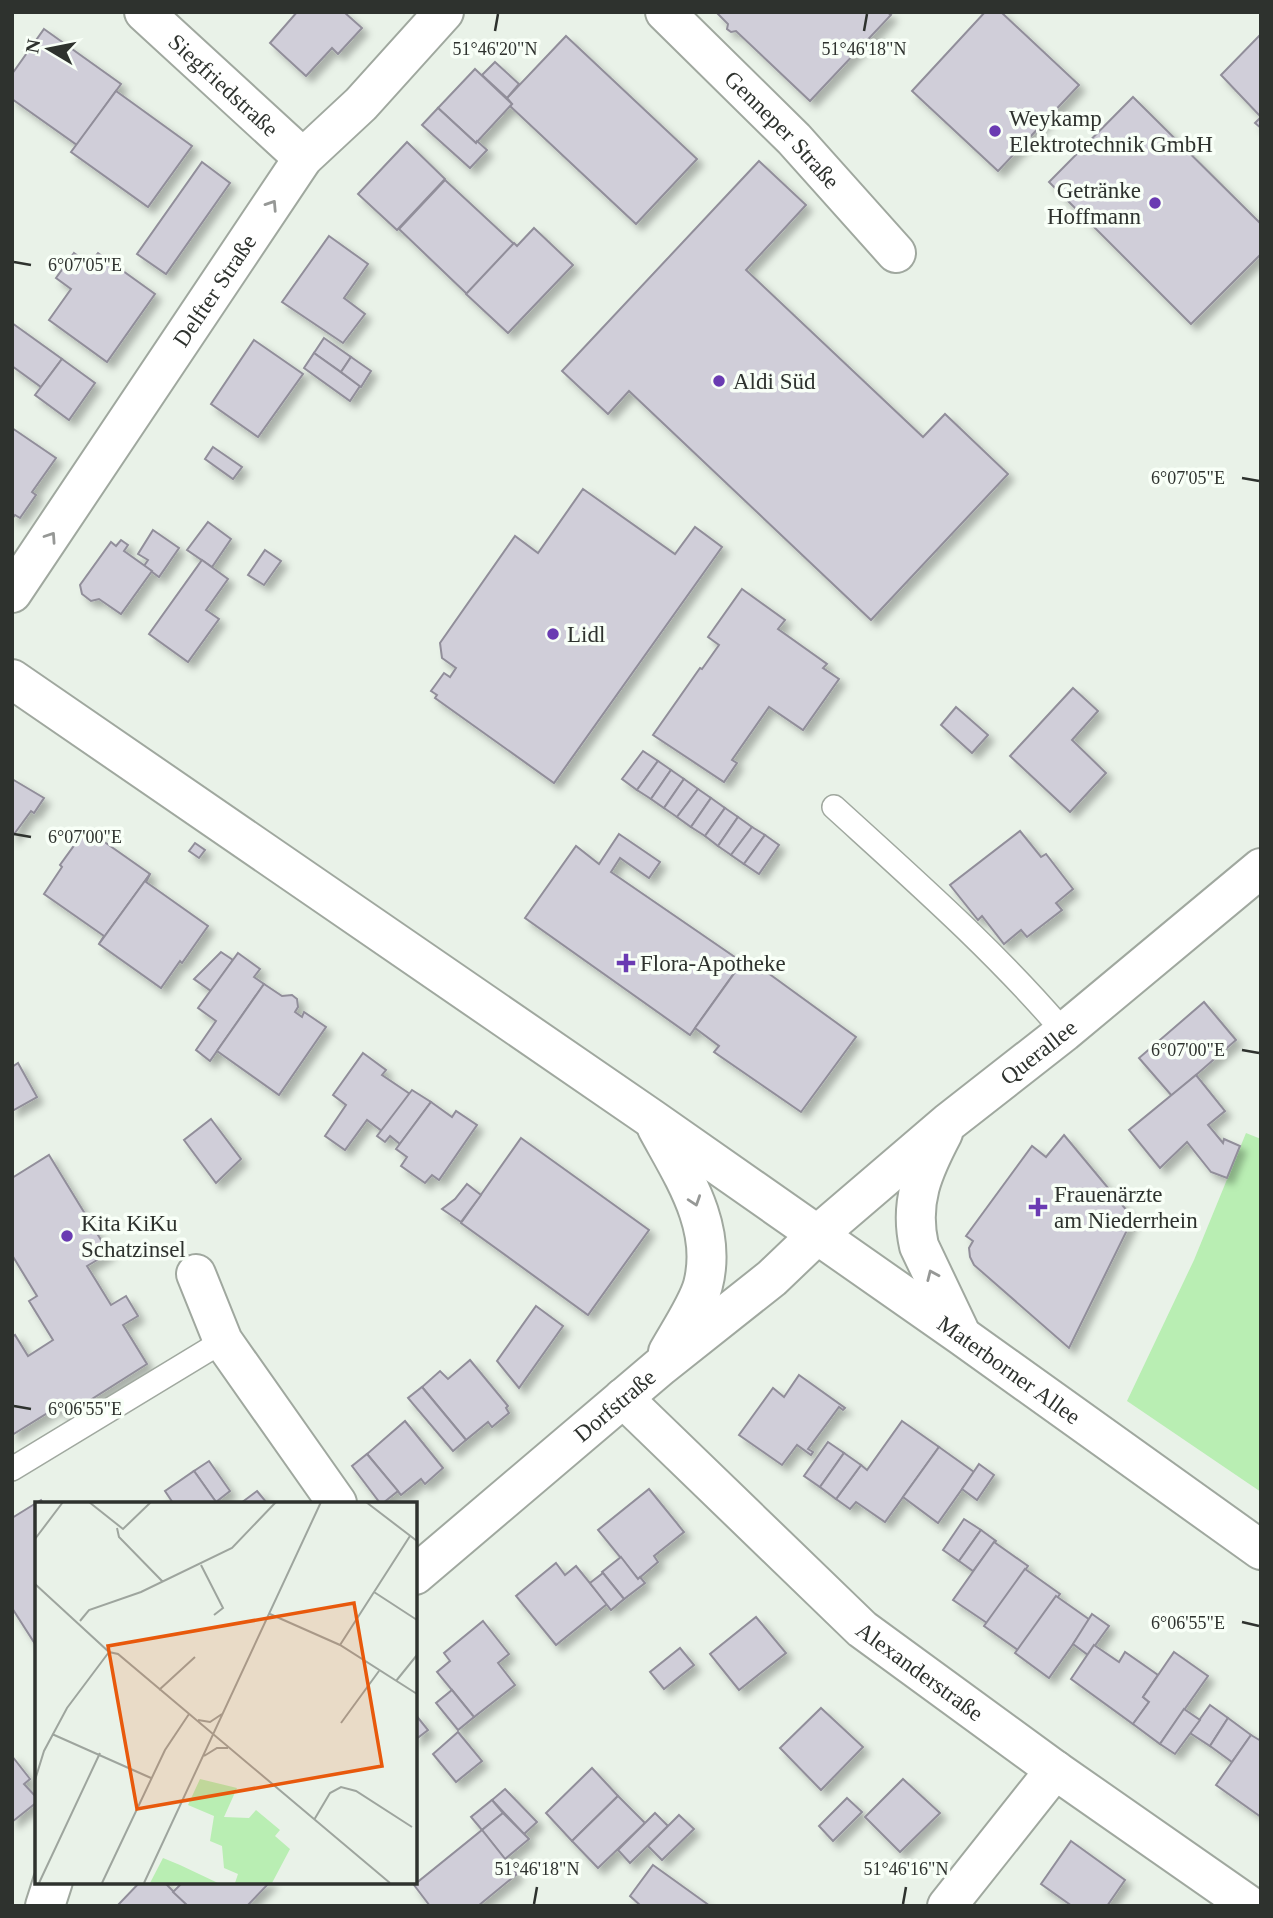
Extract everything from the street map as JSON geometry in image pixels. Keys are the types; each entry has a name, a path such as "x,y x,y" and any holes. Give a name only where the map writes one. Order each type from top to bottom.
{"street":[{"name":"Siegfriedstraße","path":"144,12 303,158"},
{"name":"Delfter Straße","path":"12,593 303,158 361,104 444,12"},
{"name":"Genneper Straße","path":"665,12 794,139 896,253"},
{"name":"Materborner Allee","path":"12,679 652,1119 1261,1550"},
{"name":"Querallee","path":"817,1235 949,1122 1064,1032 1261,868"},
{"path":"652,1119 694,1195 708,1248 703,1286 661,1366"},
{"path":"949,1122 923,1171 915,1212 919,1246 962,1336"},
{"name":"Dorfstraße","path":"416,1574 661,1366 772,1278 817,1235"},
{"path":"196,1274 223,1341 336,1502"},
{"name":"Alexanderstraße","path":"624,1398 862,1629 1055,1770 1250,1906"},
{"path":"947,1906 1055,1770"},
{"path":"45,1906 52,1883"}],"lane":[{"path":"834,807 1034,997 1064,1032"},
{"path":"12,1469 223,1341"}],"green space":[{"path":"1246,1133 1261,1139 1261,1492 1127,1401 1194,1260"}],"building":[{"path":"297,12 344,12 362,28 338,54 332,48 306,76 270,43"},
{"path":"716,12 887,12 891,15 810,101 736,31 727,29 728,24"},
{"name":"Weykamp Elektrotechnik GmbH","path":"985,12 1001,12 1079,85 998,171 912,91"},
{"path":"44,29 121,84 77,145 12,99 12,74"},
{"path":"1261,34 1261,117 1221,75"},
{"path":"566,36 697,159 636,224 510,106 512,104 507,98"},
{"path":"495,62 519,84 507,98 482,75"},
{"path":"475,69 512,104 476,143 438,108"},
{"path":"116,91 192,146 148,207 71,152"},
{"name":"Getränke Hoffmann","path":"1133,97 1261,224 1261,254 1191,324 1049,182"},
{"path":"438,108 487,150 470,168 422,125"},
{"path":"1261,117 1261,128 1255,123"},
{"path":"407,142 445,179 397,230 358,194"},
{"name":"Aldi Süd","path":"759,161 806,205 746,270 923,437 945,414 1008,474 871,620 629,391 608,414 562,371"},
{"path":"202,162 230,183 166,274 137,254"},
{"path":"445,180 514,244 467,294 399,229"},
{"path":"534,228 573,265 508,333 466,294 514,243 517,246"},
{"path":"329,236 368,264 344,298 365,314 343,343 282,302"},
{"path":"74,253 89,264 98,253 155,294 107,362 49,320 71,289 56,278"},
{"path":"12,323 62,359 41,387 12,366"},
{"path":"324,338 351,357 341,372 314,353"},
{"path":"254,340 303,374 258,437 211,404"},
{"path":"314,353 360,386 350,401 304,368"},
{"path":"351,357 371,371 361,387 341,372"},
{"path":"62,359 95,383 69,420 35,395"},
{"path":"12,428 56,458 32,492 36,495 20,518 15,515 12,519"},
{"path":"213,447 242,467 233,479 205,459"},
{"name":"Lidl","path":"583,489 675,554 695,527 722,547 554,783 435,698 437,695 431,691 444,673 450,677 456,668 442,658 440,643 515,536 538,553"},
{"path":"208,522 231,539 212,567 187,550"},
{"path":"153,530 179,548 159,577 144,566 148,560 138,554"},
{"path":"121,540 128,545 124,551 152,571 121,614 99,599 91,601 82,594 80,585 111,542 116,546"},
{"path":"265,550 281,561 264,585 248,575"},
{"path":"202,560 228,579 206,610 219,619 188,662 149,634"},
{"path":"742,589 785,620 778,629 827,664 823,668 839,679 803,730 769,707 732,760 737,763 724,782 653,735 719,645 708,637"},
{"path":"1073,688 1098,711 1072,740 1106,773 1070,812 1010,756"},
{"path":"956,707 988,735 972,753 941,725"},
{"path":"643,751 658,761 637,790 622,779"},
{"path":"658,761 671,770 651,799 637,790"},
{"path":"671,770 684,779 664,808 651,799"},
{"path":"12,779 44,798 12,837"},
{"path":"684,779 698,789 677,817 664,808"},
{"path":"698,789 711,798 691,827 677,817"},
{"path":"711,798 725,808 705,836 691,827"},
{"path":"725,808 738,817 718,846 705,836"},
{"path":"738,817 752,827 731,855 718,846"},
{"path":"752,827 765,835 744,864 731,855"},
{"path":"86,829 150,874 99,944 104,936 44,894 62,867 60,865"},
{"path":"1020,831 1041,857 1046,854 1073,889 1056,903 1062,910 1027,937 1021,930 1004,944 982,916 978,920 950,885"},
{"path":"619,834 660,862 649,878 620,858 611,872 742,962 690,1035 525,918 576,846 599,864"},
{"path":"765,835 779,845 759,874 744,864"},
{"path":"195,843 205,850 199,858 189,851"},
{"path":"150,874 146,882 208,926 161,988 99,944"},
{"path":"221,952 233,960 211,991 194,979"},
{"path":"238,953 260,969 254,977 264,984 210,1061 196,1050 216,1021 198,1008"},
{"path":"746,957 856,1037 801,1112 714,1052 719,1046 695,1028"},
{"path":"264,984 282,996 292,995 297,999 298,1007 295,1012 302,1017 304,1012 326,1027 279,1095 217,1051"},
{"path":"1204,1002 1236,1040 1172,1096 1139,1058"},
{"path":"363,1053 386,1070 382,1075 410,1094 382,1131 367,1120 345,1150 325,1136 346,1105 333,1095"},
{"path":"18,1063 37,1097 12,1111 12,1067"},
{"path":"1196,1075 1225,1111 1208,1125 1223,1143 1224,1139 1240,1146 1227,1178 1211,1172 1187,1142 1160,1168 1129,1130"},
{"path":"412,1090 431,1102 400,1144 390,1136 385,1142 377,1136"},
{"path":"431,1102 452,1117 456,1111 477,1125 439,1180 432,1175 425,1183 401,1166 407,1157 396,1149"},
{"path":"211,1119 241,1159 216,1183 184,1140"},
{"path":"1064,1135 1133,1218 1069,1348 974,1265 969,1248 973,1241 966,1236 1032,1146 1046,1157"},
{"path":"521,1138 649,1230 588,1315 461,1223"},
{"name":"Kita KiKu Schatzinsel","path":"49,1155 109,1253 87,1266 111,1305 126,1296 138,1316 123,1325 147,1364 65,1416 59,1406 12,1435 12,1337 15,1335 28,1356 53,1340 29,1301 37,1296 12,1255 12,1178"},
{"path":"467,1184 481,1195 461,1222 442,1209 455,1199"},
{"path":"536,1306 563,1326 519,1388 497,1361"},
{"path":"470,1360 508,1406 506,1408 509,1413 492,1427 488,1422 466,1440 422,1387 440,1371 448,1379"},
{"path":"799,1375 845,1408 843,1410 839,1407 808,1449 813,1452 811,1455 797,1445 782,1465 739,1435 773,1388 784,1397"},
{"path":"422,1387 466,1440 453,1451 408,1398"},
{"path":"405,1421 443,1468 425,1484 421,1479 401,1495 367,1454"},
{"path":"902,1421 939,1447 885,1522 856,1502 850,1509 836,1499 861,1465 867,1470"},
{"path":"828,1442 844,1453 820,1487 804,1476"},
{"path":"939,1447 974,1472 938,1523 903,1497"},
{"path":"844,1453 861,1465 836,1499 820,1487"},
{"path":"367,1454 398,1491 384,1502 379,1502 352,1466"},
{"path":"209,1461 230,1491 216,1502 194,1471"},
{"path":"979,1464 994,1475 977,1500 962,1489"},
{"path":"194,1471 216,1502 172,1502 165,1491"},
{"path":"649,1489 684,1532 654,1556 658,1562 638,1579 598,1530"},
{"path":"257,1491 266,1502 242,1502"},
{"path":"35,1504 35,1644 12,1608 12,1518"},
{"path":"964,1519 981,1530 959,1561 943,1550"},
{"path":"981,1530 996,1541 973,1571 959,1561"},
{"path":"994,1542 1028,1566 987,1623 953,1600"},
{"path":"621,1557 638,1579 640,1577 645,1583 624,1599 602,1572"},
{"path":"556,1563 565,1575 576,1566 607,1604 556,1645 516,1596"},
{"path":"1025,1569 1060,1594 1018,1650 984,1626"},
{"path":"603,1573 624,1599 611,1610 590,1583"},
{"path":"1056,1596 1090,1620 1049,1678 1015,1653"},
{"path":"1092,1614 1109,1626 1088,1655 1073,1644"},
{"path":"756,1617 786,1653 739,1690 710,1654"},
{"path":"483,1621 509,1654 498,1663 515,1685 474,1717 437,1672 450,1661 444,1653"},
{"path":"1094,1645 1119,1662 1125,1652 1158,1675 1143,1697 1149,1702 1133,1724 1071,1679"},
{"path":"680,1648 694,1665 664,1689 650,1672"},
{"path":"1174,1652 1208,1676 1160,1744 1133,1724 1149,1702 1143,1697"},
{"path":"452,1690 474,1717 458,1730 436,1703"},
{"path":"1210,1705 1228,1718 1210,1746 1190,1733"},
{"path":"821,1708 863,1747 821,1790 780,1748"},
{"path":"1184,1709 1200,1720 1175,1754 1160,1744"},
{"path":"416,1715 428,1730 416,1739"},
{"path":"1228,1718 1251,1735 1232,1762 1210,1746"},
{"path":"458,1732 482,1761 456,1782 433,1754"},
{"path":"1251,1735 1261,1741 1261,1817 1216,1785"},
{"path":"12,1756 30,1779 24,1784 35,1796 35,1804 12,1822"},
{"path":"592,1768 618,1796 572,1841 546,1813"},
{"path":"903,1779 940,1813 900,1852 865,1817"},
{"path":"505,1789 537,1822 524,1834 492,1800"},
{"path":"618,1796 645,1823 598,1868 572,1841"},
{"path":"847,1798 862,1812 833,1841 819,1826"},
{"path":"492,1800 503,1813 482,1830 471,1817"},
{"path":"503,1813 529,1839 505,1859 482,1830"},
{"path":"655,1813 668,1826 630,1863 618,1850"},
{"path":"679,1815 694,1829 662,1860 648,1846"},
{"path":"482,1830 517,1874 478,1906 430,1906 414,1885"},
{"path":"1071,1841 1125,1880 1107,1906 1072,1906 1041,1884"},
{"path":"653,1865 710,1906 641,1906 630,1896"},
{"path":"139,1883 165,1883 188,1906 117,1906"},
{"path":"182,1883 269,1883 247,1906 188,1906 173,1892"}],"place":[{"name":"Weykamp Elektrotechnik GmbH","path":"995,131"},
{"name":"Getränke Hoffmann","path":"1155,203"},
{"name":"Aldi Süd","path":"719,381"},
{"name":"Lidl","path":"553,634"},
{"name":"Flora-Apotheke","path":"626,963"},
{"name":"Frauenärzte am Niederrhein","path":"1038,1207"},
{"name":"Kita KiKu Schatzinsel","path":"67,1236"}]}
